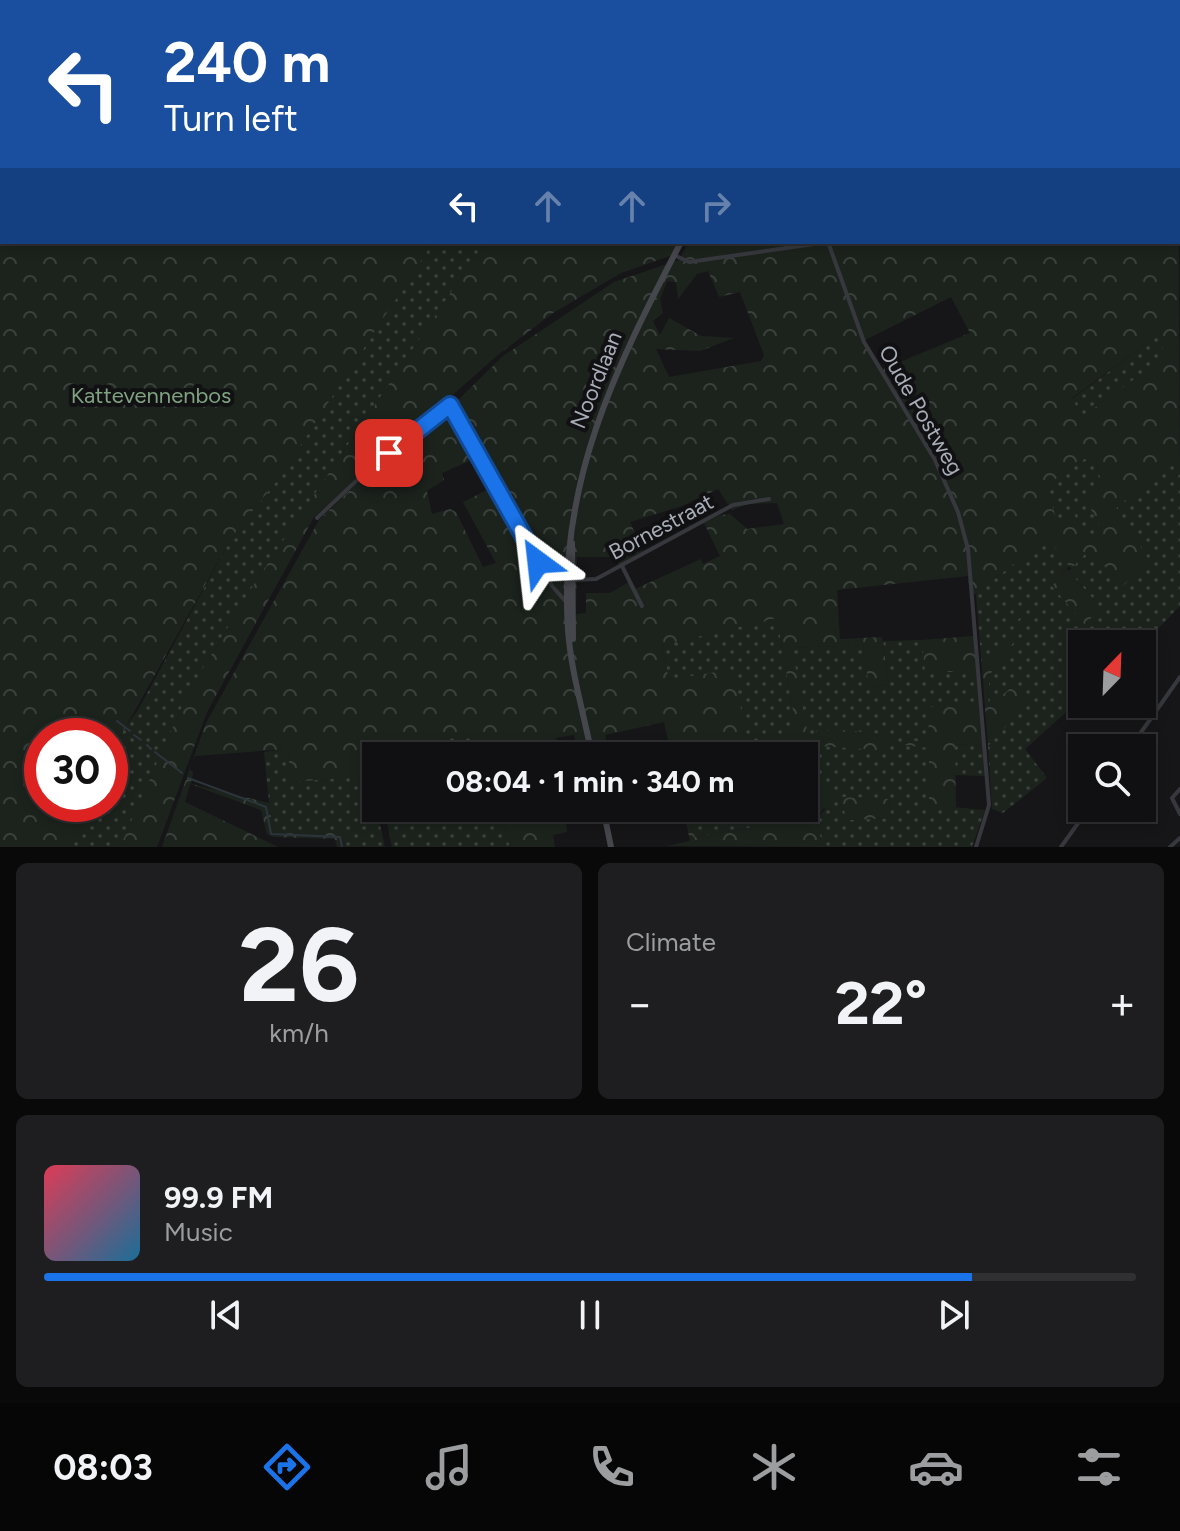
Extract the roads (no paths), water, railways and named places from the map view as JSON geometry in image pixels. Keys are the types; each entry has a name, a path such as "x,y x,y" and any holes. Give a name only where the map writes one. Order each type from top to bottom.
{"main road":[{"name":"Noordlaan","path":"574,668 570,580 572,527 584,462 601,406 680,244"},
{"name":"Noordlaan","path":"570,580 567,603 574,668 589,742"},
{"path":"606,822 611,847"}],"street":[{"name":"Oude Postweg","path":"674,255 689,262 814,244"},
{"name":"Oude Postweg","path":"829,244 864,342 935,460 958,512 968,549 989,805 976,847"},
{"path":"317,518 369,469 450,405 552,586 567,603"},
{"name":"Bornestraat","path":"570,580 596,579 733,505 769,499"},
{"path":"622,566 642,606"},
{"path":"1140,734 1180,677"},
{"path":"1180,789 1172,798 1180,814"},
{"path":"1061,847 1079,822"},
{"path":"1170,847 1180,838"}],"waterway":[{"path":"134,735 141,740"},
{"path":"147,745 151,749"},
{"path":"155,752 182,773"},
{"path":"188,778 266,807 271,834 340,837 342,847"}],"park label":[{"name":"Kattevennenbos","path":"151,395"}]}
